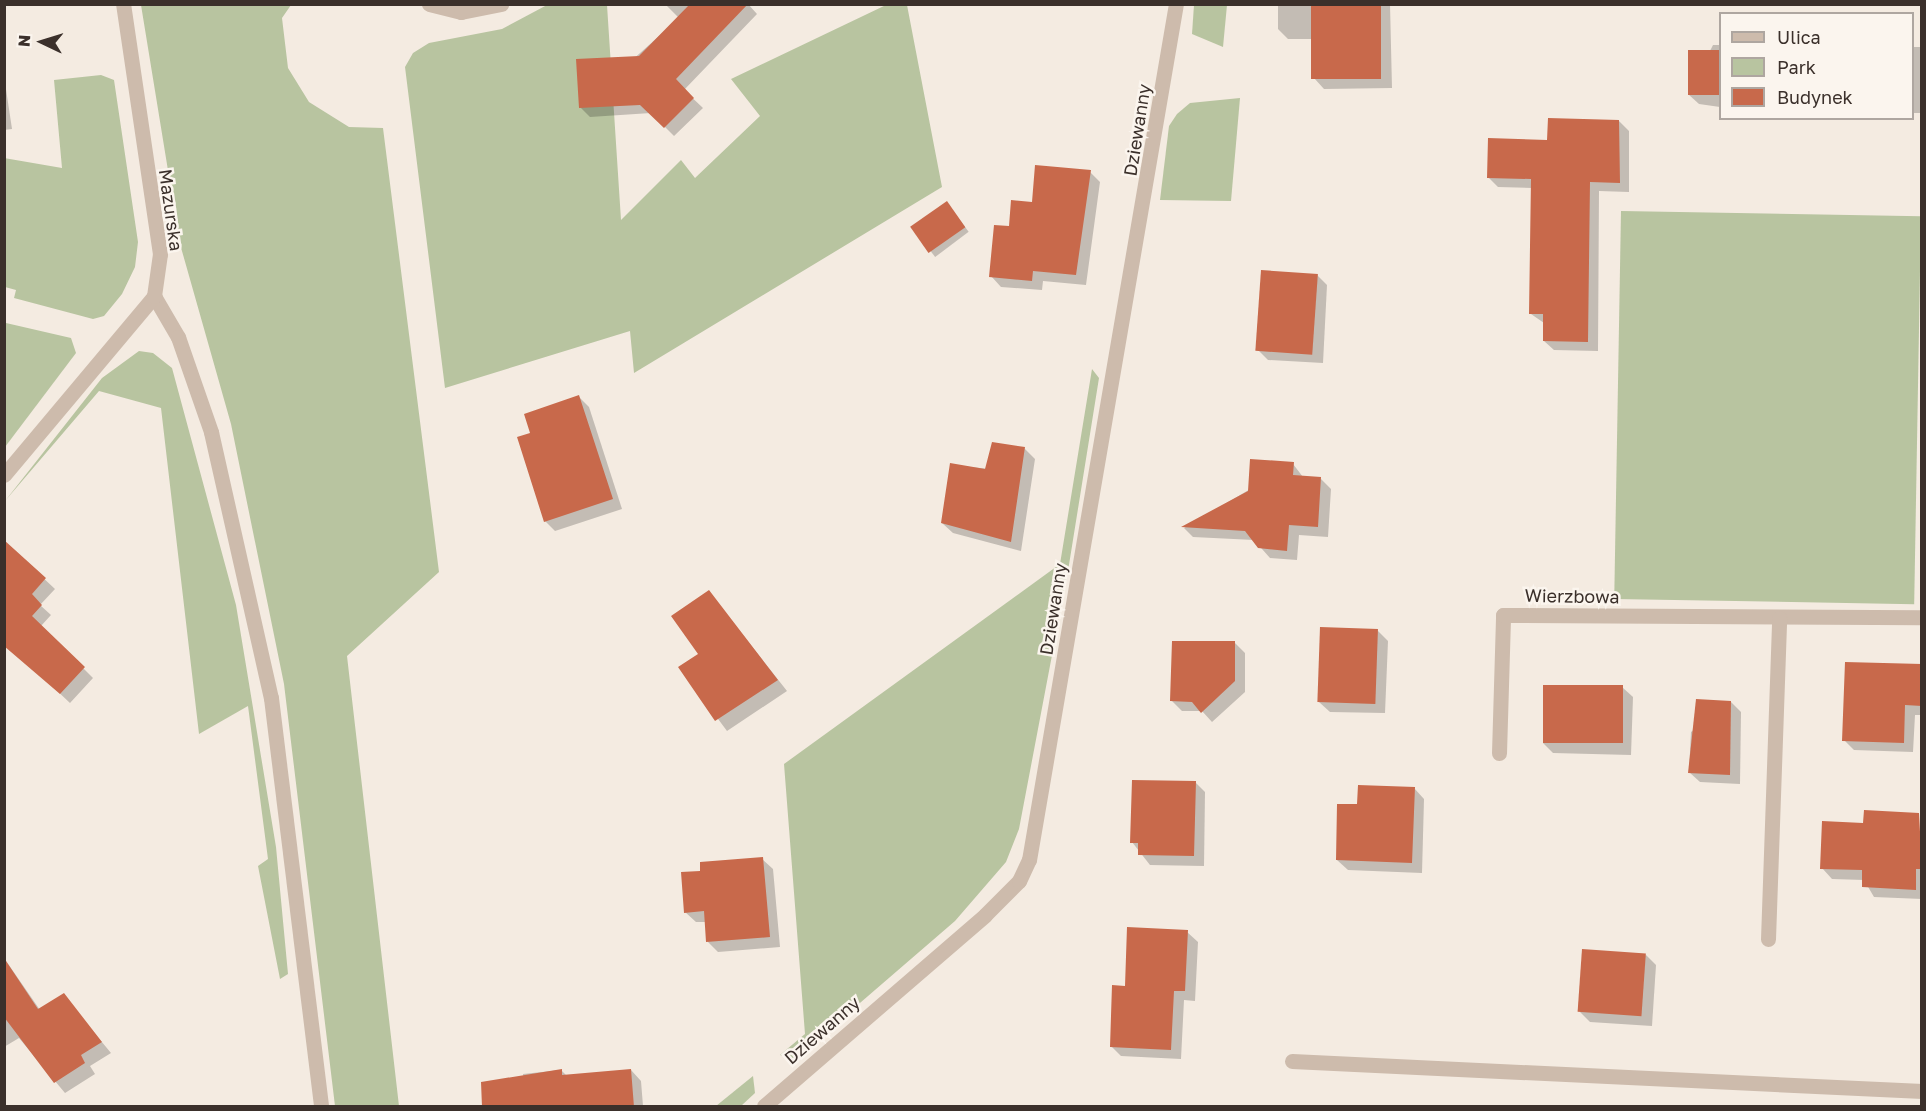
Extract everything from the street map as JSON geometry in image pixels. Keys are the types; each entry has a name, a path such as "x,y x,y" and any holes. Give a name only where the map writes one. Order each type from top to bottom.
{"street":[{"name":"Mazurska","path":"123,4 160,254 154,296"},
{"path":"429,4 460,12 501,4"},
{"name":"Dziewanny","path":"764,1107 984,915 1019,881 1029,860 1176,4"},
{"path":"4,475 154,296 178,337 211,432 271,698 321,1107"},
{"name":"Wierzbowa","path":"1499,753 1503,615 1922,617"},
{"path":"1768,939 1779,618"},
{"path":"1292,1061 1922,1091"}],"green space":[{"path":"141,5 291,5 282,18 288,68 309,102 349,127 383,128 439,572 347,656 399,1106 335,1106 284,684 231,424 180,244"},
{"path":"547,5 607,5 621,220 681,160 695,178 760,116 731,79 886,5 907,5 942,187 634,373 630,331 445,388 405,67 413,53 429,43 502,29"},
{"path":"1194,5 1227,5 1223,47 1192,34"},
{"path":"101,75 114,80 138,242 135,267 122,294 104,316 93,319 14,298 16,290 5,287 4,158 62,168 54,80"},
{"path":"1240,98 1231,201 1160,200 1169,126 1177,114 1190,103"},
{"path":"1621,211 1921,216 1914,604 1614,599"},
{"path":"6,323 71,338 76,353 5,447"},
{"path":"139,351 153,353 172,368 236,605 276,847 288,974 280,979 258,866 268,859 248,706 199,734 161,408 99,391 5,501 102,378"},
{"path":"1092,369 1099,378 1068,571 1019,829 1006,862 955,921 795,1059 780,1055 805,1034 784,764 1060,564"},
{"path":"753,1076 755,1093 741,1106 716,1106"}],"building":[{"path":"690,4 748,4 676,79 694,98 664,128 640,105 579,108 576,59 639,56"},
{"path":"1311,4 1381,4 1381,79 1311,79"},
{"path":"1688,50 1719,50 1719,95 1688,95"},
{"path":"1548,118 1619,120 1620,183 1590,182 1588,342 1543,341 1543,314 1529,314 1531,179 1487,178 1488,138 1547,140"},
{"path":"1035,165 1091,170 1076,275 1033,271 1032,281 989,277 994,225 1009,226 1011,200 1032,202"},
{"path":"947,201 965,227 928,253 910,227"},
{"path":"1261,270 1318,274 1312,355 1255,351"},
{"path":"579,395 613,499 544,522 517,437 530,433 524,414"},
{"path":"992,442 1025,447 1011,542 941,523 950,463 985,469"},
{"path":"1250,459 1294,462 1293,475 1321,477 1318,527 1289,525 1287,551 1258,548 1245,531 1181,527 1248,491"},
{"path":"4,540 46,578 32,594 42,605 32,616 85,667 60,694 4,646"},
{"path":"709,590 778,680 715,721 678,667 698,654 671,616"},
{"path":"1320,627 1378,629 1375,704 1317,702"},
{"path":"1172,641 1235,641 1235,681 1201,713 1192,702 1170,701"},
{"path":"1845,662 1922,664 1922,706 1905,705 1904,743 1842,741"},
{"path":"1543,685 1623,685 1623,743 1543,743"},
{"path":"1696,699 1731,701 1730,775 1688,773"},
{"path":"1132,780 1196,781 1194,856 1138,855 1138,843 1130,843"},
{"path":"1358,785 1415,787 1412,863 1336,860 1337,804 1357,804"},
{"path":"1864,810 1919,813 1922,869 1916,869 1916,890 1862,887 1862,870 1820,869 1822,821 1863,823"},
{"path":"763,857 770,937 706,942 704,911 684,913 681,872 700,871 700,862"},
{"path":"1127,927 1188,930 1185,991 1174,991 1171,1050 1110,1047 1112,985 1125,986"},
{"path":"1582,949 1646,953 1641,1016 1578,1012"},
{"path":"4,958 38,1009 64,993 102,1042 81,1055 85,1063 54,1083 4,1017"},
{"path":"562,1069 562,1075 631,1069 634,1107 482,1107 481,1082"}]}
